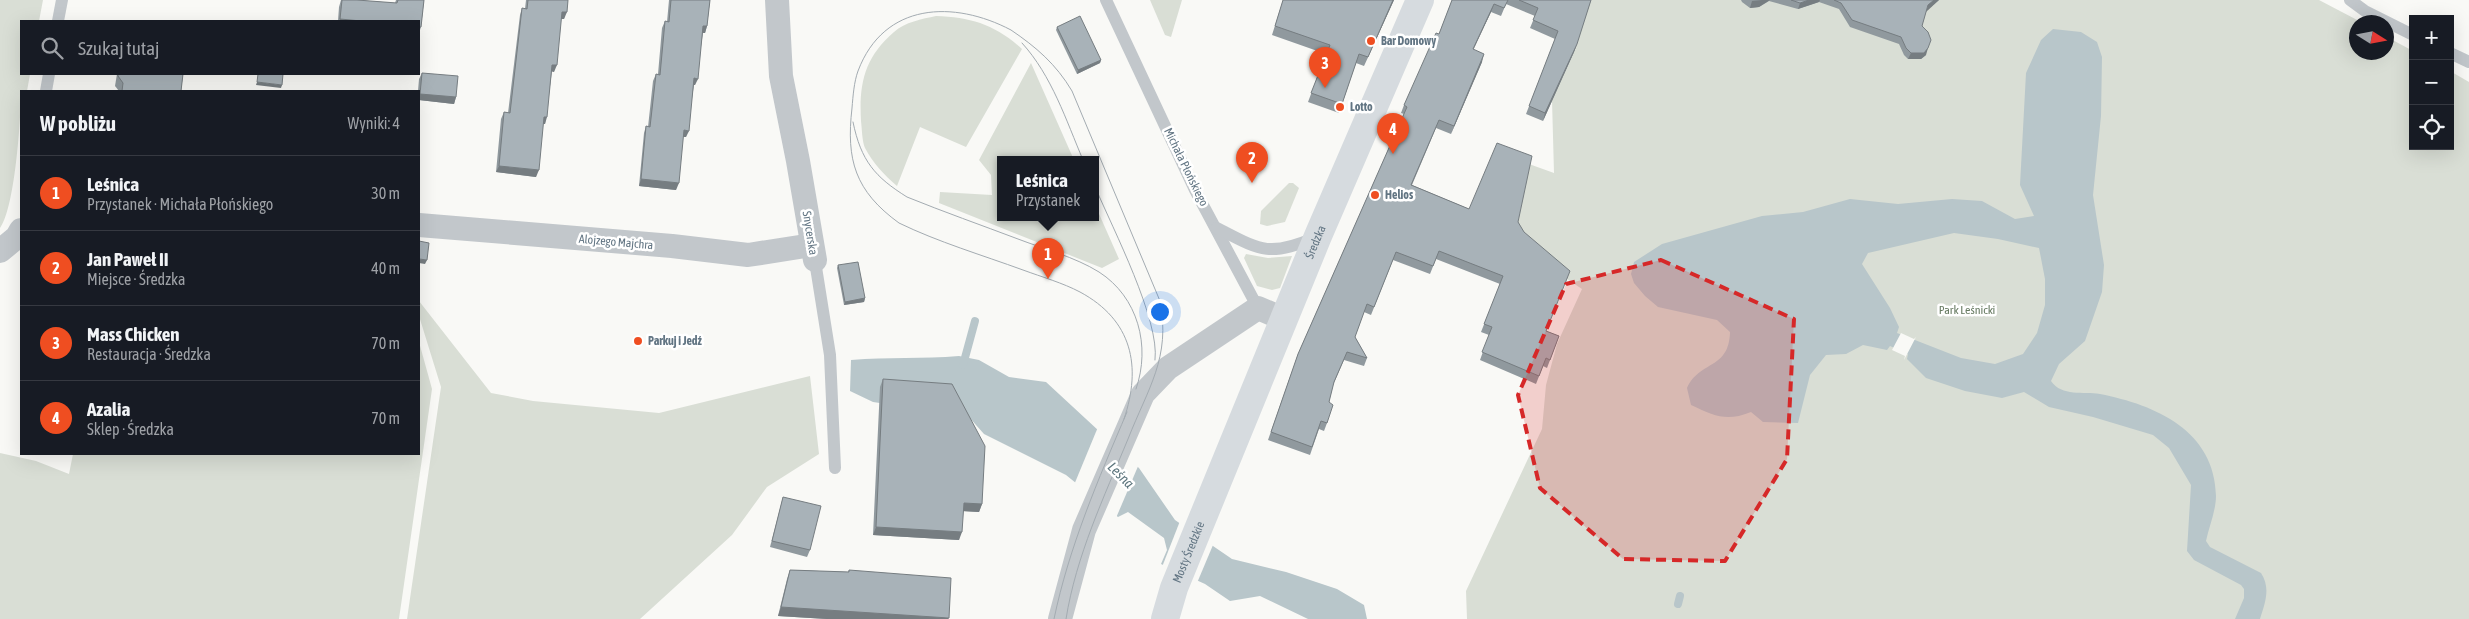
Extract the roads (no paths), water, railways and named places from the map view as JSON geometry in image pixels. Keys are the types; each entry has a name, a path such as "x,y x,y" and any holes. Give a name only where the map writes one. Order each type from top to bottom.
{"main road":[{"name":"Średzka","path":"1215,486 1318,236 1420,0"},
{"name":"Mosty Średzkie","path":"1165,619 1174,588 1215,486"}],"street":[{"name":"Snycerska","path":"777,0 781,76 798,161 813,253"},
{"name":"Alojzego Majchra","path":"420,225 672,246 748,255 813,253"},
{"path":"0,251 17,237 20,232"},
{"path":"1060,619 1084,530 1124,433 1143,394 1168,368 1258,308 1284,319"}],"lane":[{"path":"58,20 62,0"},
{"name":"Michała Płońskiego","path":"1106,0 1195,190 1258,308"},
{"path":"2350,0 2365,11 2409,33"},
{"path":"2454,55 2469,62"},
{"path":"46,90 49,75"},
{"path":"1216,228 1259,249 1290,248 1318,236"},
{"name":"Snycerska","path":"813,253 830,355 835,468"}],"water":[{"path":"2053,29 2081,32 2097,42 2102,57 2101,116 2093,195 2104,265 2102,292 2085,341 2059,364 2051,381 2056,386 2067,391 2100,394 2142,405 2179,425 2194,438 2205,454 2213,473 2216,496 2214,513 2206,541 2210,547 2261,573 2266,584 2266,590 2260,619 2235,619 2244,598 2244,589 2241,585 2194,560 2187,551 2191,485 2169,448 2153,435 2093,417 2049,407 2024,392 2002,398 1965,391 1926,378 1907,359 1908,354 1890,346 1887,350 1863,345 1846,354 1826,355 1810,375 1798,423 1763,422 1751,412 1734,417 1714,415 1691,405 1687,388 1699,373 1725,353 1730,332 1717,320 1658,307 1634,283 1631,274 1634,262 1662,244 1762,216 1803,212 1850,199 1898,204 1952,199 1982,201 2015,219 2034,216 2020,185 2026,73 2041,40","holes":["1954,233 1998,239 2039,248 2045,279 2045,305 2037,333 2023,354 1995,364 1961,358 1897,333 1899,327 1890,308 1862,264 1868,253"]},
{"name":"Leśna","path":"959,356 979,360 1009,377 1046,382 1139,468 1175,520 1232,559 1286,572 1337,589 1364,605 1367,619 1308,619 1260,596 1230,601 1205,584 1161,564 1167,550 1164,538 1128,512 1118,517 1066,475 984,434 968,416 873,402 850,391 851,360"}],"waterway":[{"path":"963,365 975,321"},
{"path":"1678,604 1680,596"}],"tram line":[{"path":"1066,619 1077,572 1092,527 1156,372 1162,339 1163,321 1160,301 1072,91 1052,64 1011,30 989,20 967,14 944,12 923,13 903,20 885,31 870,48 858,71 853,94 850,127 853,159 863,186 872,199 899,223 945,242 1067,286 1098,303 1122,331 1132,363 1132,381 1124,419"},
{"path":"1022,43 1033,56 1050,84 1081,156"},
{"path":"853,122 860,147 871,167 886,182 907,197 1070,258 1099,272 1112,282 1132,309 1138,324 1142,356 1136,389"},
{"path":"1099,196 1134,274 1143,299 1155,343 1155,360"},
{"path":"1054,619 1076,540 1095,488 1127,412"}],"place":[{"name":"Bar Domowy","path":"1371,41"},
{"name":"Mass Chicken","path":"1325,88"},
{"name":"Lotto","path":"1340,107"},
{"name":"Azalia","path":"1393,154"},
{"name":"Jan Paweł II","path":"1252,183"},
{"name":"Helios","path":"1375,195"},
{"name":"Leśnica","path":"1048,279"},
{"name":"Parkuj i Jedź","path":"638,341"}],"park label":[{"name":"Park Leśnicki","path":"1967,310"}]}
